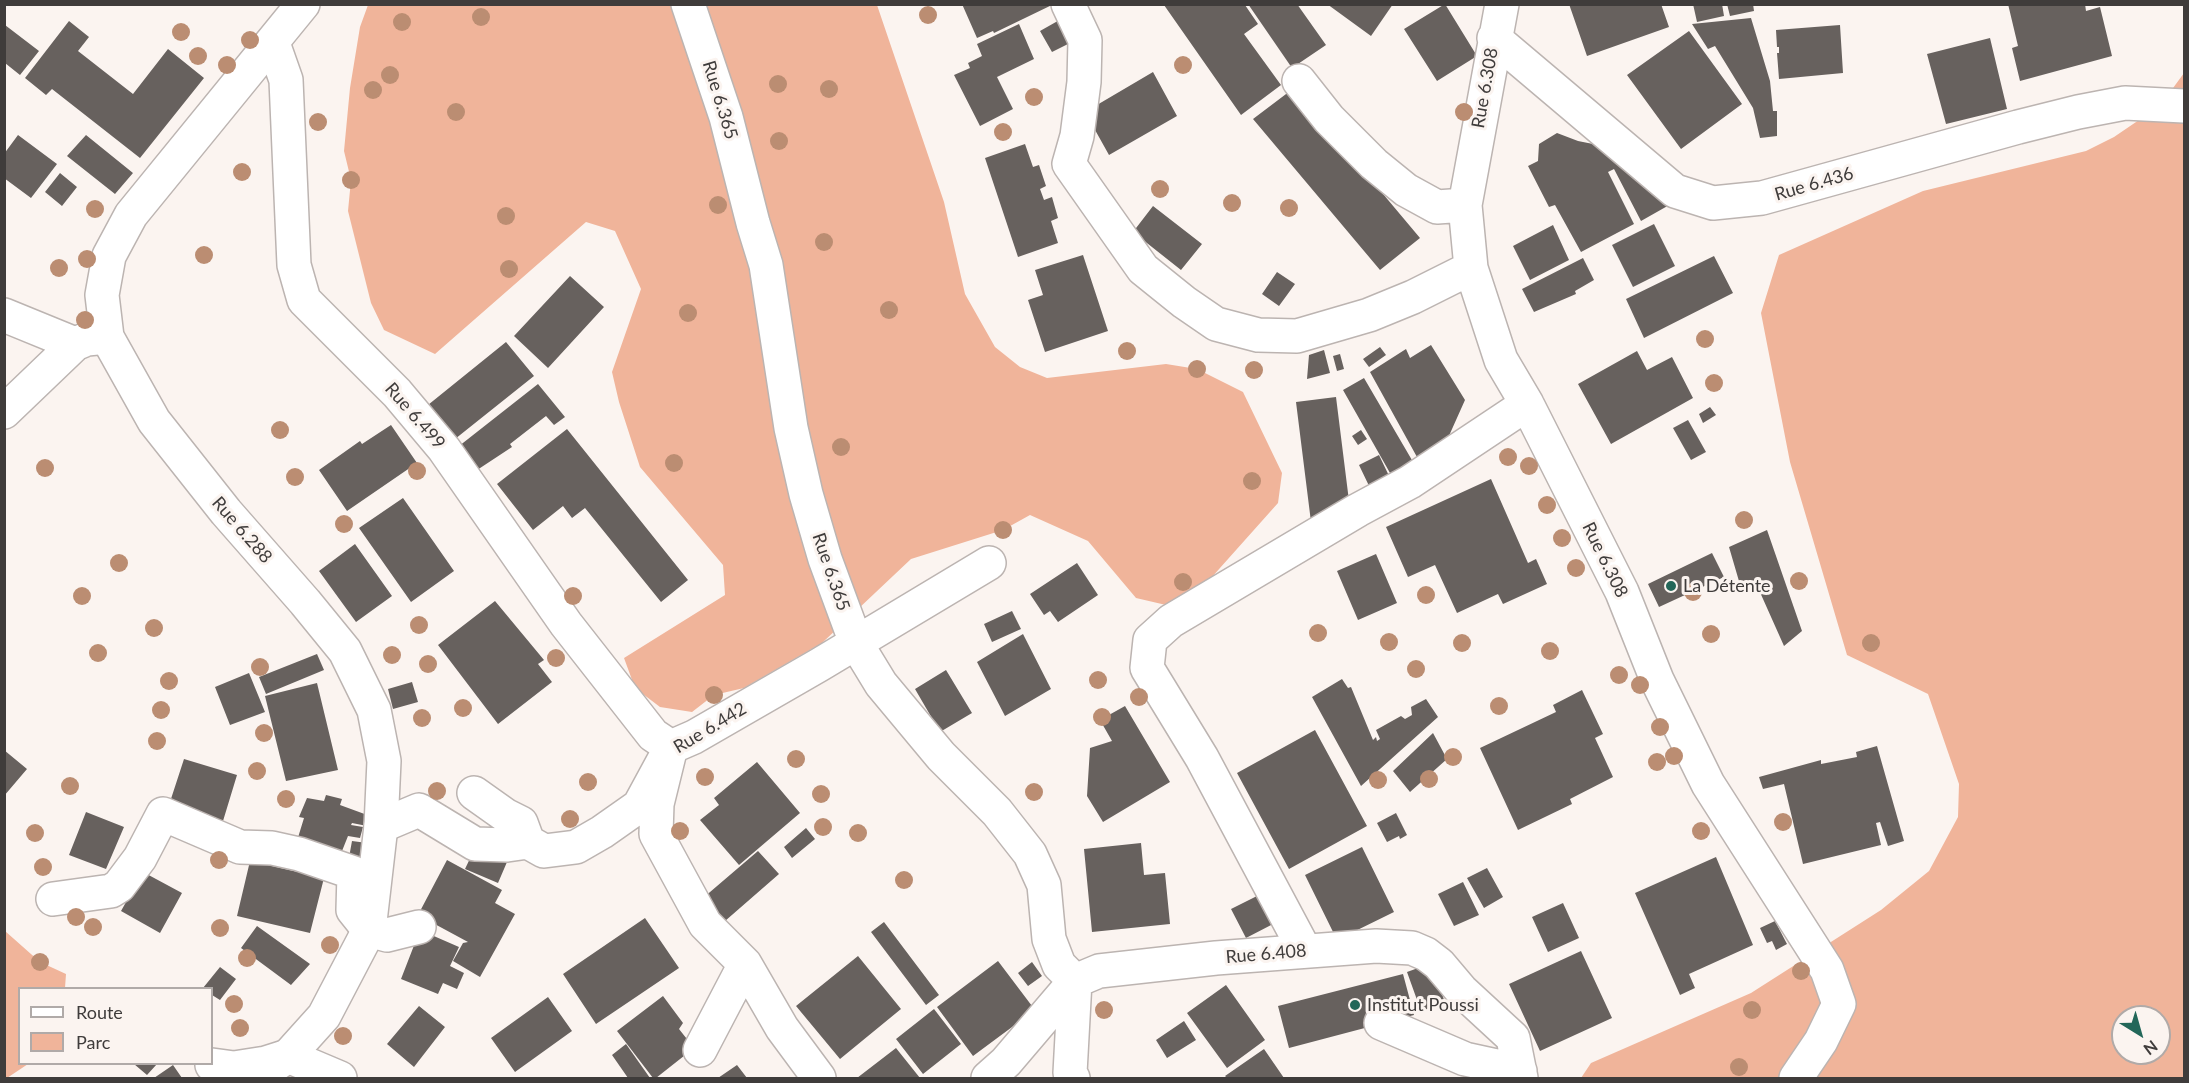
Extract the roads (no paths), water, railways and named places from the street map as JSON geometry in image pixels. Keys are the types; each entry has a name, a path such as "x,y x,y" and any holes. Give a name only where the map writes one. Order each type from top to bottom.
{"street":[{"name":"Rue 6.288","path":"256,1078 288,1056 324,1016 369,930 381,826 384,760 374,710 345,651 226,512 154,421 107,337 102,295 109,256 131,215 303,4"},
{"name":"Rue 6.365","path":"688,4 726,117 766,265 789,417 806,494 825,559 856,643 881,684 916,728 997,812 1030,854 1044,885 1048,939 1059,965 1075,981"},
{"path":"1068,4 1085,40 1083,93 1077,136 1069,164 1143,269 1216,324 1258,335 1297,336 1369,315 1413,297 1471,268"},
{"name":"Rue 6.308","path":"1502,4 1465,205 1471,268 1501,360 1527,404 1622,592 1657,680 1708,784 1827,970 1839,1004 1821,1041 1796,1078"},
{"name":"Rue 6.436","path":"1494,38 1634,159 1675,191 1713,203 1762,198 2078,112 2125,103 2184,106"},
{"name":"Rue 6.499","path":"273,43 286,80 294,265 304,300 397,393 444,449 566,624 653,735 671,747"},
{"path":"1299,81 1329,119 1374,164 1406,190 1437,207 1465,205"},
{"path":"4,315 75,344"},
{"path":"4,412 75,344 87,339 107,337"},
{"path":"1305,951 1202,758 1147,668 1150,640 1171,621 1358,510 1410,482 1527,404"},
{"name":"Rue 6.442","path":"381,826 419,810 475,844 528,842 544,851 576,847 639,806 671,747 694,737 856,643 988,563"},
{"path":"671,747 657,804 656,834 705,924 745,964 782,1028 819,1078"},
{"path":"474,793 505,815 521,822 528,842"},
{"path":"53,898 111,891 119,886 140,858 163,814 240,847 272,848 299,854 354,873 353,910 369,930 387,935 419,927"},
{"name":"Rue 6.408","path":"988,1078 1006,1062 1075,981 1099,971 1376,946 1412,948 1426,954 1439,964 1461,990 1513,1038 1520,1075"},
{"path":"700,1050 745,964"},
{"path":"1073,1078 1070,1073 1075,981"},
{"path":"1381,1023 1465,1059 1520,1075"},
{"path":"212,1065 234,1068 266,1063 288,1056 340,1078"}],"place":[{"name":"La Détente","path":"1671,586"},
{"name":"Institut Poussi","path":"1355,1005"}]}
